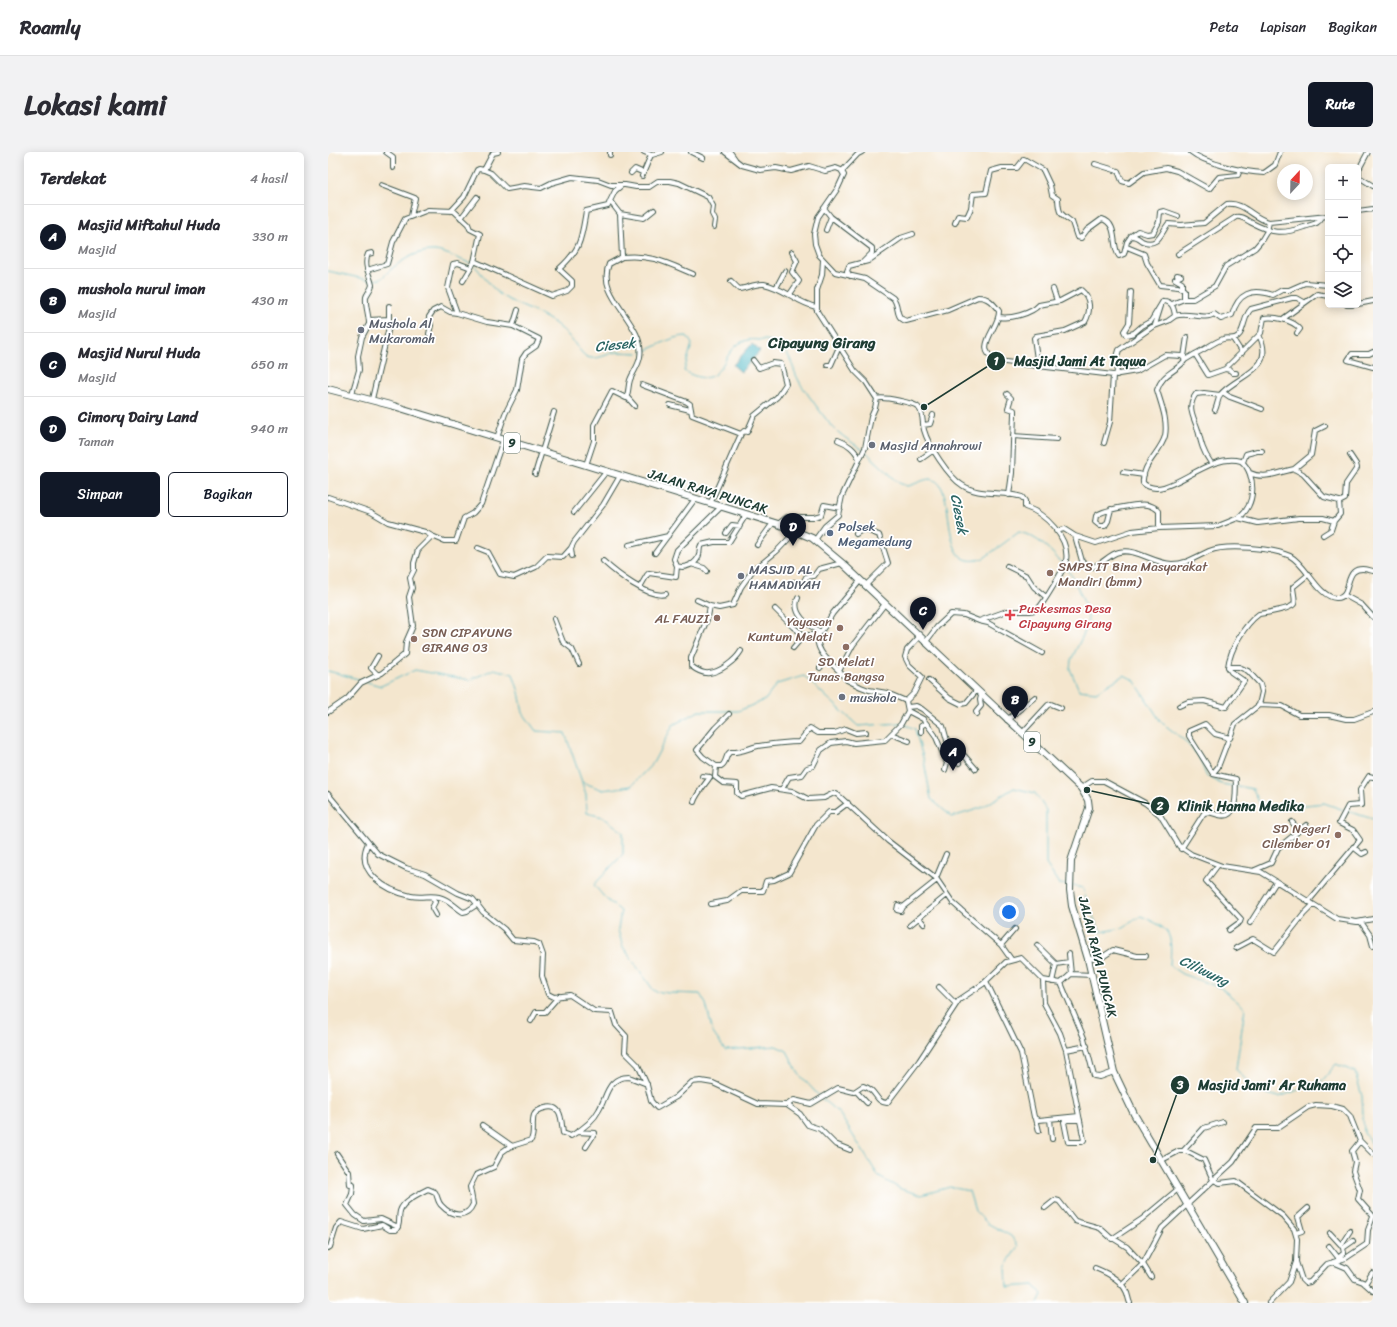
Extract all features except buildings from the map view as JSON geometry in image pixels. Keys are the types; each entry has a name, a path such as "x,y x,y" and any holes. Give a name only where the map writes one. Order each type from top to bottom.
{"highway":[{"name":"JALAN RAYA PUNCAK","path":"328,388 372,400 696,499 776,524 815,540 842,563 884,605 1081,788 1088,800 1089,808 1072,856 1070,890 1072,906 1088,959 1114,1072 1134,1114 1245,1303"}],"street":[{"path":"386,152 393,157 393,168"},
{"path":"484,170 492,153 498,152"},
{"path":"644,152 651,154 662,152"},
{"path":"691,152 703,158"},
{"path":"725,152 744,166 762,171 776,168 790,171 809,166 824,171 837,168 842,171"},
{"path":"730,152 736,161"},
{"path":"842,171 858,154 862,152"},
{"path":"1191,152 1203,159 1258,173 1269,171 1275,165 1280,152"},
{"path":"1368,152 1359,169 1359,177 1373,186"},
{"path":"631,173 635,169 643,174 651,154"},
{"path":"955,223 958,216 967,217 970,212 973,194 986,193 991,171 1002,168 1017,168 1024,159 1043,170 1052,195 1058,199 1059,211 1064,217 1072,222 1077,237 1081,238 1087,230 1102,219 1110,226 1115,237 1118,255 1122,255 1131,236 1138,231 1147,234 1153,233 1159,222 1160,212 1164,211 1178,216"},
{"path":"1095,164 1118,171 1122,181 1129,183 1144,172 1168,168 1209,189 1219,177 1238,175 1240,169"},
{"path":"451,211 464,196 479,168 491,173 507,189 524,186 541,188 551,182 572,177 584,178 611,185 646,187 658,181 670,181 704,194 712,203 712,214 715,220 714,227"},
{"path":"842,171 842,183 824,208 817,221 814,237 817,250 835,272 869,280 893,298 896,302 898,315 906,321 948,310 984,297 999,311 999,317 990,333 986,347 990,357 1002,363 1115,375 1137,371 1165,355 1177,355 1185,359"},
{"path":"381,185 415,198 416,200 411,216"},
{"path":"458,313 448,288 454,264 458,262 473,265 552,296 568,291 572,286 572,281 559,269 568,262 580,241 586,211 608,206 615,191 622,185"},
{"path":"461,218 477,197"},
{"path":"610,201 620,214 622,257"},
{"path":"1131,236 1137,237 1145,242 1153,242 1160,238 1168,224 1181,226 1204,223 1214,217 1224,206 1231,204 1242,206 1264,221 1269,222 1325,216"},
{"path":"824,208 831,217 872,248 872,253 862,263"},
{"path":"1361,211 1373,209"},
{"path":"368,271 388,264 397,233 404,219 431,210 451,211 455,212 468,224 470,229 480,235 473,265 463,281"},
{"path":"620,214 644,218 654,210"},
{"path":"826,230 831,217"},
{"path":"1178,254 1236,217 1242,218 1267,231 1274,232 1293,231 1318,223 1322,217"},
{"path":"1172,304 1184,299 1193,299 1215,286 1226,266 1255,248 1267,231 1269,222"},
{"path":"850,276 847,270 849,266 868,261 900,238 913,234"},
{"path":"1127,247 1144,254 1147,263 1160,285 1182,289"},
{"path":"790,294 799,281 792,272 797,261 792,252"},
{"path":"352,394 359,370 358,356 362,337 369,324 366,312 368,307 366,297 371,289 372,283 368,271 367,257 372,253"},
{"path":"627,397 630,381 640,357 640,348 638,338 631,323 614,301 609,288 609,264 622,257 640,255 650,256 693,274"},
{"path":"815,540 825,526 838,515 842,496 865,448 871,417 877,399 866,382 855,371 839,347 822,321 816,307 818,286 822,275 824,260"},
{"path":"776,288 785,271"},
{"path":"1177,275 1181,276 1175,279 1182,283 1184,299"},
{"path":"730,282 739,289 761,284 776,288 790,294 800,302 816,307"},
{"path":"1104,443 1110,422 1116,360 1119,350 1155,325 1168,322 1175,316 1184,314 1212,316 1214,314 1221,319 1232,315 1236,304 1243,295 1262,290 1273,295 1282,290 1289,290 1306,283 1325,285"},
{"path":"1053,290 1057,302"},
{"path":"999,317 1005,318 1028,313 1044,303 1057,302 1081,290 1088,298 1089,304 1086,320 1083,324 1035,337 1033,340 1038,366"},
{"path":"1132,292 1129,323 1124,331 1126,335 1134,333 1151,321 1163,301"},
{"path":"1284,318 1300,308 1304,302 1317,294 1325,295"},
{"path":"1056,531 1064,529 1074,536 1096,543 1132,531 1159,528 1218,526 1243,515 1249,505 1253,483 1250,473 1243,462 1231,460 1211,463 1166,487 1144,485 1142,481 1144,475 1165,435 1162,407 1157,390 1158,386 1169,372 1185,359 1223,339 1233,339 1239,335 1247,312 1251,309 1292,298 1297,298 1304,302"},
{"path":"1163,301 1168,301 1172,304 1175,316"},
{"path":"1155,325 1163,301"},
{"path":"1361,303 1373,301"},
{"path":"372,400 389,319 389,306"},
{"path":"328,496 370,512 388,522 425,532 444,540 456,542 464,518 473,513 481,504 500,439 505,414 517,390 522,359 538,344 539,339 534,335 513,326 487,322 450,312 441,307 433,311 429,317 431,325 429,334"},
{"path":"513,326 518,310"},
{"path":"1195,354 1208,375 1225,369 1242,353 1262,331 1264,318 1284,318 1300,329 1297,333"},
{"path":"369,320 389,319"},
{"path":"1215,410 1222,394 1254,370 1260,363 1263,349 1259,335"},
{"path":"1185,359 1187,338"},
{"path":"1233,339 1242,353"},
{"path":"827,365 831,365 839,347"},
{"path":"1373,352 1369,354 1352,354 1348,360 1373,367"},
{"path":"642,384 687,402 692,415 706,422 741,434 742,432 747,432 754,416 777,397 786,384 780,364 773,363 759,368 753,360"},
{"path":"1225,369 1230,370 1233,373 1236,372"},
{"path":"586,465 594,441 594,425 611,392 613,391 624,398 627,397 635,406"},
{"path":"1007,394 1011,398 1008,408 1014,411 1012,473 1009,493"},
{"path":"1211,463 1203,452 1192,416 1192,402 1196,394 1222,394 1262,409"},
{"path":"877,399 884,397 903,403 914,404 920,409 925,434 949,474 964,486 973,490 1009,493 1022,497 1025,501 1025,507 1039,513 1056,531 1065,548 1066,560 1046,597 1035,611 1007,611 979,621"},
{"path":"670,405 690,410"},
{"path":"535,474 554,412"},
{"path":"923,425 930,424 933,415"},
{"path":"1250,473 1256,476 1269,475 1294,469 1310,454 1314,431 1325,426"},
{"path":"710,504 741,434"},
{"path":"1013,436 1057,439"},
{"path":"838,440 857,454 859,459"},
{"path":"921,459 935,449"},
{"path":"1243,462 1246,454 1262,451"},
{"path":"1339,502 1345,499 1346,484 1357,468 1350,455"},
{"path":"1294,469 1303,474 1319,494 1324,497 1336,499 1339,502"},
{"path":"574,512 606,472"},
{"path":"1123,472 1144,475"},
{"path":"478,548 488,552 500,574 510,577 536,567 547,556 563,557 603,505 620,476"},
{"path":"655,552 696,499"},
{"path":"1323,535 1331,530 1334,521 1340,514 1339,502"},
{"path":"757,545 776,524 787,517 814,517 821,515 824,505 840,508"},
{"path":"1111,510 1108,521 1104,526 1100,526 1095,522 1098,513 1111,510 1141,505 1150,505 1159,512 1159,528"},
{"path":"640,587 649,573 676,577 677,566 674,559 677,550 721,507"},
{"path":"677,566 681,567 691,564 698,557 701,544 729,542 746,515"},
{"path":"1238,518 1258,523 1299,518 1323,518 1334,521"},
{"path":"726,533 732,525 740,526"},
{"path":"856,534 863,529 879,535 888,563 887,566 865,586"},
{"path":"697,600 719,608 733,605 741,587 755,567 760,565 777,551 796,531"},
{"path":"328,712 348,698 361,683 378,675 405,653 406,642 413,626 409,597 412,588 410,578 414,570 417,552 432,536"},
{"path":"630,545 668,536"},
{"path":"1074,536 1082,561 1092,567 1119,552 1134,554 1171,564 1193,560 1210,551 1247,548 1269,550 1289,555 1300,563 1318,586 1330,597 1339,598 1344,595 1349,577 1353,572 1359,569 1373,571"},
{"path":"571,548 572,556"},
{"path":"603,561 633,586 640,587 655,595 666,594"},
{"path":"793,582 803,584 806,577 812,577 819,569 842,563"},
{"path":"691,564 704,568 707,571"},
{"path":"1007,566 1027,576 1034,587 1046,597"},
{"path":"1179,706 1188,702 1204,701 1226,708 1244,682 1231,672 1228,667 1230,658 1240,638 1256,617 1292,606 1295,601 1293,587 1309,574"},
{"path":"860,581 833,613 820,633 818,646 827,659 847,680 870,690 887,693 906,702"},
{"path":"1344,595 1362,605 1373,617"},
{"path":"798,598 795,608 807,624 820,633"},
{"path":"839,671 853,645 884,605"},
{"path":"710,606 708,617 691,658 691,666 699,671 710,673 729,664 741,652"},
{"path":"775,609 793,627 804,635"},
{"path":"925,643 937,627 949,616 964,615 988,623 1042,653"},
{"path":"554,619 563,642 572,649 579,664"},
{"path":"793,648 804,635 820,633"},
{"path":"782,789 789,777 802,775 807,768 816,764 821,750 826,746 846,741 854,743 882,741 885,740 901,724 907,711 906,702 914,693 922,677 909,665 905,657 907,650 919,637"},
{"path":"378,656 371,668 378,675"},
{"path":"820,668 827,659"},
{"path":"1213,773 1218,767 1228,738 1232,736 1233,728 1238,721 1259,705 1262,695 1260,684 1243,668 1228,667"},
{"path":"929,680 949,698 962,704 966,703 976,691"},
{"path":"977,714 976,712 981,706 981,696"},
{"path":"1007,720 1035,697"},
{"path":"1022,733 1048,705 1052,704 1061,708"},
{"path":"1259,705 1282,706 1299,715 1329,715 1346,719 1373,712"},
{"path":"907,711 916,706 943,726 950,748 958,758 959,763"},
{"path":"907,711 917,715 926,722 935,736 947,763 945,770"},
{"path":"729,714 697,750 703,757 716,766 725,764 730,752 739,752 749,748 784,742 798,742 810,728 818,733 835,733 846,729 856,733 866,732"},
{"path":"921,732 921,726 926,722"},
{"path":"1182,848 1204,813 1208,812 1224,816 1231,813 1234,808 1236,779 1222,777 1213,773 1189,736 1189,731 1205,724 1215,734 1228,738"},
{"path":"891,734 908,741"},
{"path":"950,748 962,753 976,769"},
{"path":"694,802 695,796 713,777 716,766"},
{"path":"702,776 713,777 722,783 737,784 737,793 741,796 765,789 782,789 796,792 808,799 824,798 835,793 848,803 888,841 936,879 956,906 1001,945 1011,959"},
{"path":"1308,902 1360,838 1353,830 1339,824 1348,806 1361,805 1360,789 1369,776 1373,777"},
{"path":"1081,788 1092,781 1101,780 1145,803 1162,817 1171,835 1182,848 1196,856 1218,865 1254,870 1337,919 1361,922 1373,919"},
{"path":"328,794 368,843 383,858 408,869 425,874 458,893 474,899 486,914 504,929 513,940 534,942 539,944 543,955 541,972 547,992 551,996 572,996 596,1012 612,1012 616,1025 626,1036 625,1052 638,1065 647,1085 651,1101 657,1108 676,1097 692,1082 711,1082 758,1104 786,1105 800,1114 808,1125 820,1129 835,1144 850,1150"},
{"path":"710,904 727,901 741,891 763,891 766,881 773,881 788,874 818,822 829,812 836,812 848,803"},
{"path":"1292,822 1299,831"},
{"path":"1254,870 1271,863 1278,848 1306,825"},
{"path":"368,843 364,853 365,861 368,871 378,882 411,896 445,899 462,912 467,911 478,904"},
{"path":"1353,846 1362,854 1366,852"},
{"path":"903,906 927,888 936,879 946,854"},
{"path":"1218,865 1206,881 1241,919 1240,922 1229,930"},
{"path":"1250,923 1276,882"},
{"path":"910,925 948,895"},
{"path":"432,897 435,901 432,908 436,915"},
{"path":"1236,948 1253,940 1271,952 1275,952 1304,914 1313,905"},
{"path":"919,918 924,924"},
{"path":"1361,922 1370,935 1373,946"},
{"path":"1001,945 1015,929"},
{"path":"1037,945 1056,964"},
{"path":"1088,959 1101,958 1113,950 1137,956 1146,956"},
{"path":"1069,954 1071,974"},
{"path":"786,1105 793,1100 810,1105 839,1088 852,1092 862,1087 873,1090 881,1101 888,1102 919,1062 956,1004 1011,959 1023,958 1043,980 1052,982 1061,983 1071,974 1092,975"},
{"path":"1056,964 1069,962"},
{"path":"1052,982 1056,964"},
{"path":"1043,980 1045,1006 1060,1033 1066,1050 1080,1118 1084,1140 1068,1142 1064,1122 1067,1120 1080,1118"},
{"path":"986,981 1021,1052 1029,1097 1039,1131"},
{"path":"1061,983 1087,1046 1095,1077 1100,1077 1114,1072"},
{"path":"939,987 956,1004"},
{"path":"531,1021 536,1012 545,1012 559,996"},
{"path":"1066,1050 1087,1046"},
{"path":"337,1154 349,1172 350,1185 353,1186 348,1206 364,1221 381,1219 394,1223 404,1204 429,1189 436,1194 438,1201 443,1208 459,1216 464,1215 474,1204 470,1192 473,1179 478,1173 494,1167 504,1150 531,1140 535,1115 538,1111 546,1108 556,1109 561,1114 564,1134 571,1136 599,1111 607,1090 615,1082 629,1077 647,1085"},
{"path":"856,1091 866,1103"},
{"path":"1121,1285 1143,1264 1161,1229 1236,1158 1255,1129 1260,1127 1277,1128 1310,1106 1326,1105 1344,1110 1351,1117 1360,1141 1373,1154"},
{"path":"1036,1119 1080,1118"},
{"path":"1050,1119 1052,1139"},
{"path":"1162,1160 1184,1150 1204,1128 1223,1122"},
{"path":"482,1125 512,1146"},
{"path":"577,1132 595,1133 586,1147"},
{"path":"1360,1141 1352,1152 1355,1162 1353,1171 1360,1190 1358,1199 1373,1217 1368,1233 1368,1242"},
{"path":"1184,1150 1202,1158 1213,1180 1218,1183 1233,1180 1237,1182 1283,1216 1296,1233 1296,1262 1302,1280 1305,1283 1310,1282 1323,1267 1339,1259 1346,1258 1373,1239"},
{"path":"1114,1238 1178,1188"},
{"path":"1045,1208 1055,1200 1059,1201 1076,1221 1100,1228 1109,1238 1114,1238 1128,1247 1143,1264 1151,1277"},
{"path":"1296,1233 1302,1231 1298,1217 1308,1208"},
{"path":"398,1228 400,1213"},
{"path":"381,1219 398,1228"},
{"path":"328,1248 336,1228 341,1222 363,1229 380,1225 393,1230 398,1228"},
{"path":"1342,1246 1350,1231"},
{"path":"1330,1233 1342,1246 1344,1253 1339,1259"},
{"path":"1342,1246 1353,1241"},
{"path":"1329,1246 1339,1259"},
{"path":"1269,1303 1288,1282 1296,1262"},
{"path":"1333,1262 1347,1268 1355,1279 1365,1284 1373,1291"},
{"path":"1095,1268 1106,1273 1121,1285 1126,1291 1130,1303"},
{"path":"1365,1284 1372,1273"}],"water":[{"path":"752,344 760,351 741,372 733,365"}],"waterway":[{"name":"Ciesek","path":"372,280 381,279 405,259 427,251 444,253 470,263"},
{"name":"Ciesek","path":"475,266 491,286 502,296 549,319 556,324 566,333 585,356 595,358 617,352 638,353"},
{"name":"Ciesek","path":"328,271 369,280"},
{"name":"Ciesek","path":"642,352 675,338 687,336 692,344 684,371 699,377 710,377 717,371 736,346 745,341 764,340 774,342 784,349 801,385 826,419 838,432 862,449"},
{"name":"Ciesek","path":"865,451 899,483 907,486 930,479 939,484 948,510 953,542 959,554 969,560 984,558 1019,532 1038,540 1054,554 1063,565"},
{"name":"Ciesek","path":"1065,568 1073,577 1086,607 1088,617 1087,627 1071,660 1070,669 1079,690 1096,692 1124,675 1134,680 1161,722 1184,740 1199,757 1206,775 1221,784 1234,786"},
{"name":"Ciliwung","path":"367,682 381,686 415,670 470,680 494,669 513,674 519,692 523,713 536,731 565,733 582,782 603,790 631,786 653,763 673,725 699,711 738,711 765,700 777,684 804,676 858,726 900,723"},
{"name":"Ciliwung","path":"328,671 362,680"},
{"name":"Ciliwung","path":"903,724 915,729 924,761 931,799 952,817 981,808 1014,788 1035,793 1046,810 1046,864 1059,884 1068,885"},
{"path":"582,783 586,794 587,813 603,817 623,832 623,854 594,885 606,899 621,911 618,930 623,947 654,991 700,994 706,1004 713,1033 725,1050 776,1046 787,1051 799,1074 820,1097"},
{"name":"Ciesek","path":"1237,786 1253,789 1259,802 1270,809 1324,803 1344,810"},
{"name":"Ciesek","path":"1347,811 1373,819"},
{"name":"Ciliwung","path":"1073,886 1083,888 1088,907 1101,932 1122,928 1141,916 1159,925 1168,934 1170,939 1170,966 1182,974 1221,988 1245,1008 1236,1069 1256,1091 1279,1097 1322,1081 1336,1064 1355,1072 1362,1096 1364,1133 1373,1145"},
{"path":"822,1099 839,1113 879,1177 901,1189 921,1195 950,1187 969,1191 975,1211 987,1223 1011,1236 1018,1246 1006,1265 1007,1287 1034,1285 1042,1294 1038,1303"}],"place":[{"name":"Mushola Al Mukaromah","path":"361,330"},
{"name":"Masjid Jami At Taqwa","path":"924,407"},
{"name":"Masjid Annahrowi","path":"872,445"},
{"name":"Polsek Megamedung","path":"830,533"},
{"name":"Cimory Dairy Land","path":"793,546"},
{"name":"SMPS IT Bina Masyarakat Mandiri (bmm)","path":"1050,573"},
{"name":"MASJID AL HAMADIYAH","path":"741,576"},
{"name":"Puskesmas Desa Cipayung Girang","path":"1010,615"},
{"name":"AL FAUZI","path":"717,618"},
{"name":"Yayasan Kuntum Melati","path":"840,628"},
{"name":"Masjid Nurul Huda","path":"923,630"},
{"name":"SDN CIPAYUNG GIRANG 03","path":"414,639"},
{"name":"SD Melati Tunas Bangsa","path":"846,647"},
{"name":"mushola","path":"842,697"},
{"name":"mushola nurul iman","path":"1015,719"},
{"name":"Masjid Miftahul Huda","path":"953,771"},
{"name":"Klinik Hanna Medika","path":"1087,790"},
{"name":"SD Negeri Cilember 01","path":"1338,835"},
{"name":"Masjid Jami' Ar Ruhama","path":"1153,1160"}],"district":[{"name":"Cipayung Girang","path":"822,343"}]}
